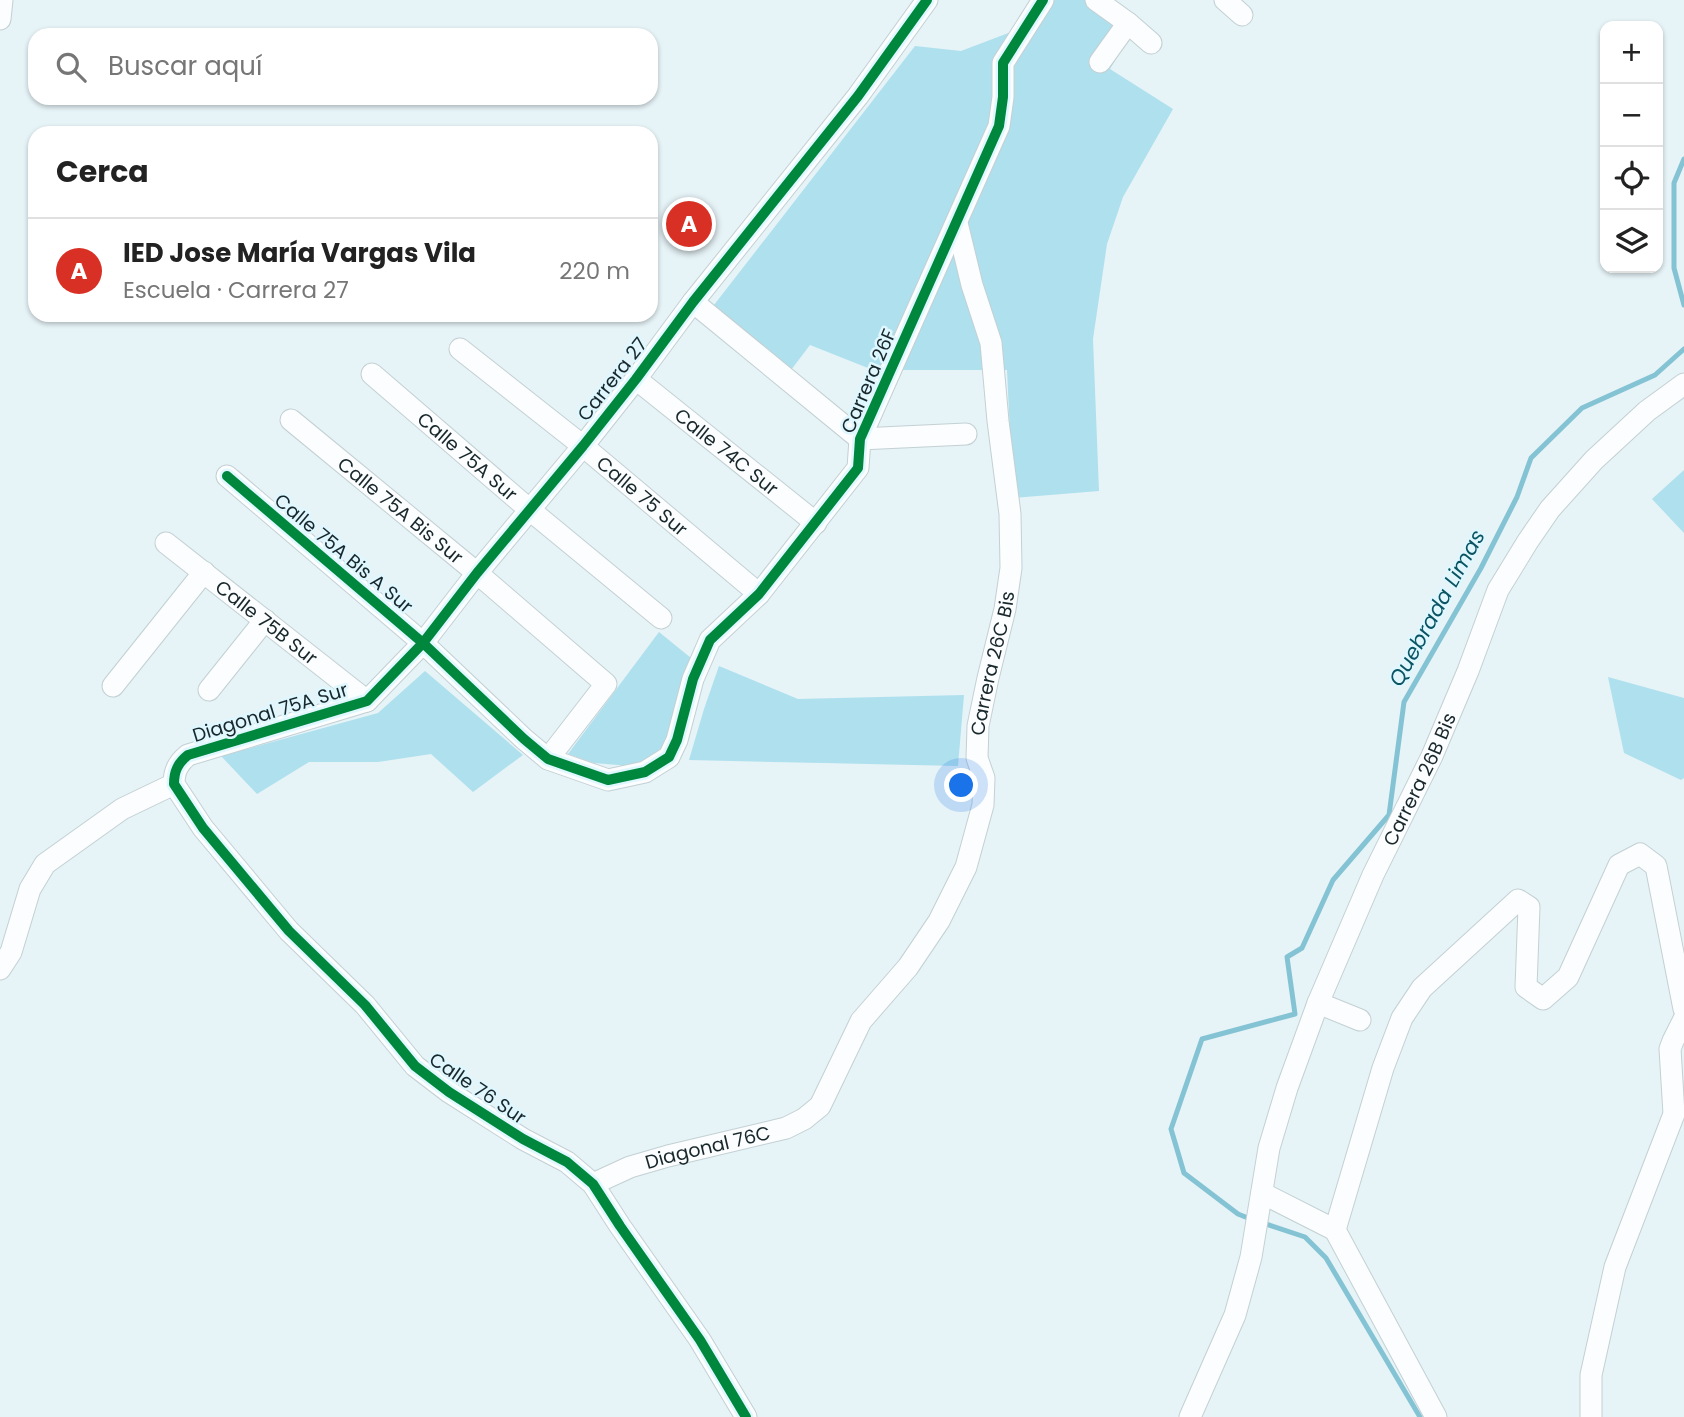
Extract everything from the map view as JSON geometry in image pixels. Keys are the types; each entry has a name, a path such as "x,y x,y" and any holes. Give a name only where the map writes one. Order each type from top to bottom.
{"street":[{"path":"0,19 2,0"},
{"name":"Carrera 27","path":"422,643 636,379 693,302 858,96 927,0"},
{"name":"Carrera 26F","path":"645,772 668,757 677,740 693,679 710,640 759,594 858,468 860,439 999,126 1003,97 1003,62 1043,0"},
{"path":"1096,0 1151,43"},
{"path":"1225,0 1242,15"},
{"path":"1100,62 1128,23"},
{"name":"Carrera 26C Bis","path":"820,1105 861,1021 908,967 939,921 966,867 983,805 984,778 977,758 978,726 1005,609 1011,568 1010,514 991,343 972,285 957,223"},
{"path":"693,302 860,439 966,434"},
{"name":"Calle 75 Sur","path":"460,349 583,446 759,594"},
{"name":"Calle 75A Sur","path":"372,374 661,618"},
{"name":"Calle 74C Sur","path":"636,379 816,523"},
{"name":"Carrera 26B Bis","path":"1190,1417 1235,1315 1251,1258 1269,1148 1287,1088 1318,1003 1373,875 1432,756 1498,590 1550,509 1594,460 1647,411 1684,384"},
{"name":"Calle 75A Bis Sur","path":"291,420 477,573 606,684 548,760"},
{"name":"Calle 75A Bis A Sur","path":"227,477 422,643 548,760 608,780 645,772"},
{"name":"Calle 75B Sur","path":"166,543 367,701"},
{"path":"113,686 204,572"},
{"path":"209,690 265,620"},
{"name":"Diagonal 75A Sur","path":"174,785 179,762 188,755 367,701 422,643"},
{"path":"0,969 12,952 30,890 45,864 122,808 174,785"},
{"name":"Calle 76 Sur","path":"174,785 203,828 289,931 365,1006 415,1066 449,1092 523,1139 568,1162 593,1184 700,1340 746,1417"},
{"path":"1335,1230 1383,1068 1402,1018 1422,988 1518,900 1529,907 1526,987 1543,999 1568,977 1619,865 1640,854 1656,866 1684,1009"},
{"path":"1318,1003 1360,1020"},
{"path":"1591,1417 1591,1375 1615,1266 1674,1114 1670,1049 1684,1019"},
{"name":"Diagonal 76C","path":"593,1184 630,1167 786,1128 804,1119 820,1105"},
{"path":"1261,1201 1335,1230 1436,1417"}],"shaded area":[{"path":"1034,0 1086,0 1133,30 1110,69 1173,109 1123,197 1107,244 1093,339 1099,491 1013,498 1007,370 873,370 810,345 791,370 714,305 915,46 961,51 1011,32"},
{"path":"1684,470 1684,533 1652,499"},
{"path":"659,632 691,658 672,738 650,758 630,766 594,763 568,754"},
{"path":"719,666 798,699 964,695 958,766 689,760"},
{"path":"425,671 523,755 473,792 431,754 378,762 309,762 257,794 221,756 378,713"},
{"path":"1608,677 1684,698 1684,778 1681,780 1624,753"}],"waterway":[{"name":"Quebrada Limas","path":"1684,159 1674,183 1674,268 1684,305"},
{"name":"Quebrada Limas","path":"1253,1220 1238,1214 1184,1173 1171,1129 1202,1039 1295,1014 1287,957 1302,948 1333,880 1389,815 1404,702 1481,568 1517,497 1531,458 1582,408 1655,375 1684,349"},
{"name":"Quebrada Limas","path":"1263,1223 1305,1237 1326,1258 1420,1417"}],"cycle path":[{"path":"746,1417 700,1340 593,1184 567,1162 523,1139 449,1092 415,1066 365,1005 289,931 203,828 174,784 174,779 177,768 188,755 367,701 423,643 477,573 583,446 693,302 858,96 927,0"},
{"path":"227,476 423,643 548,759 608,780 645,772 669,757 677,740 693,679 710,640 759,594 858,468 860,439 999,126 1003,97 1003,63 1043,0"}],"place":[{"name":"IED Jose María Vargas Vila","path":"689,224"}]}
